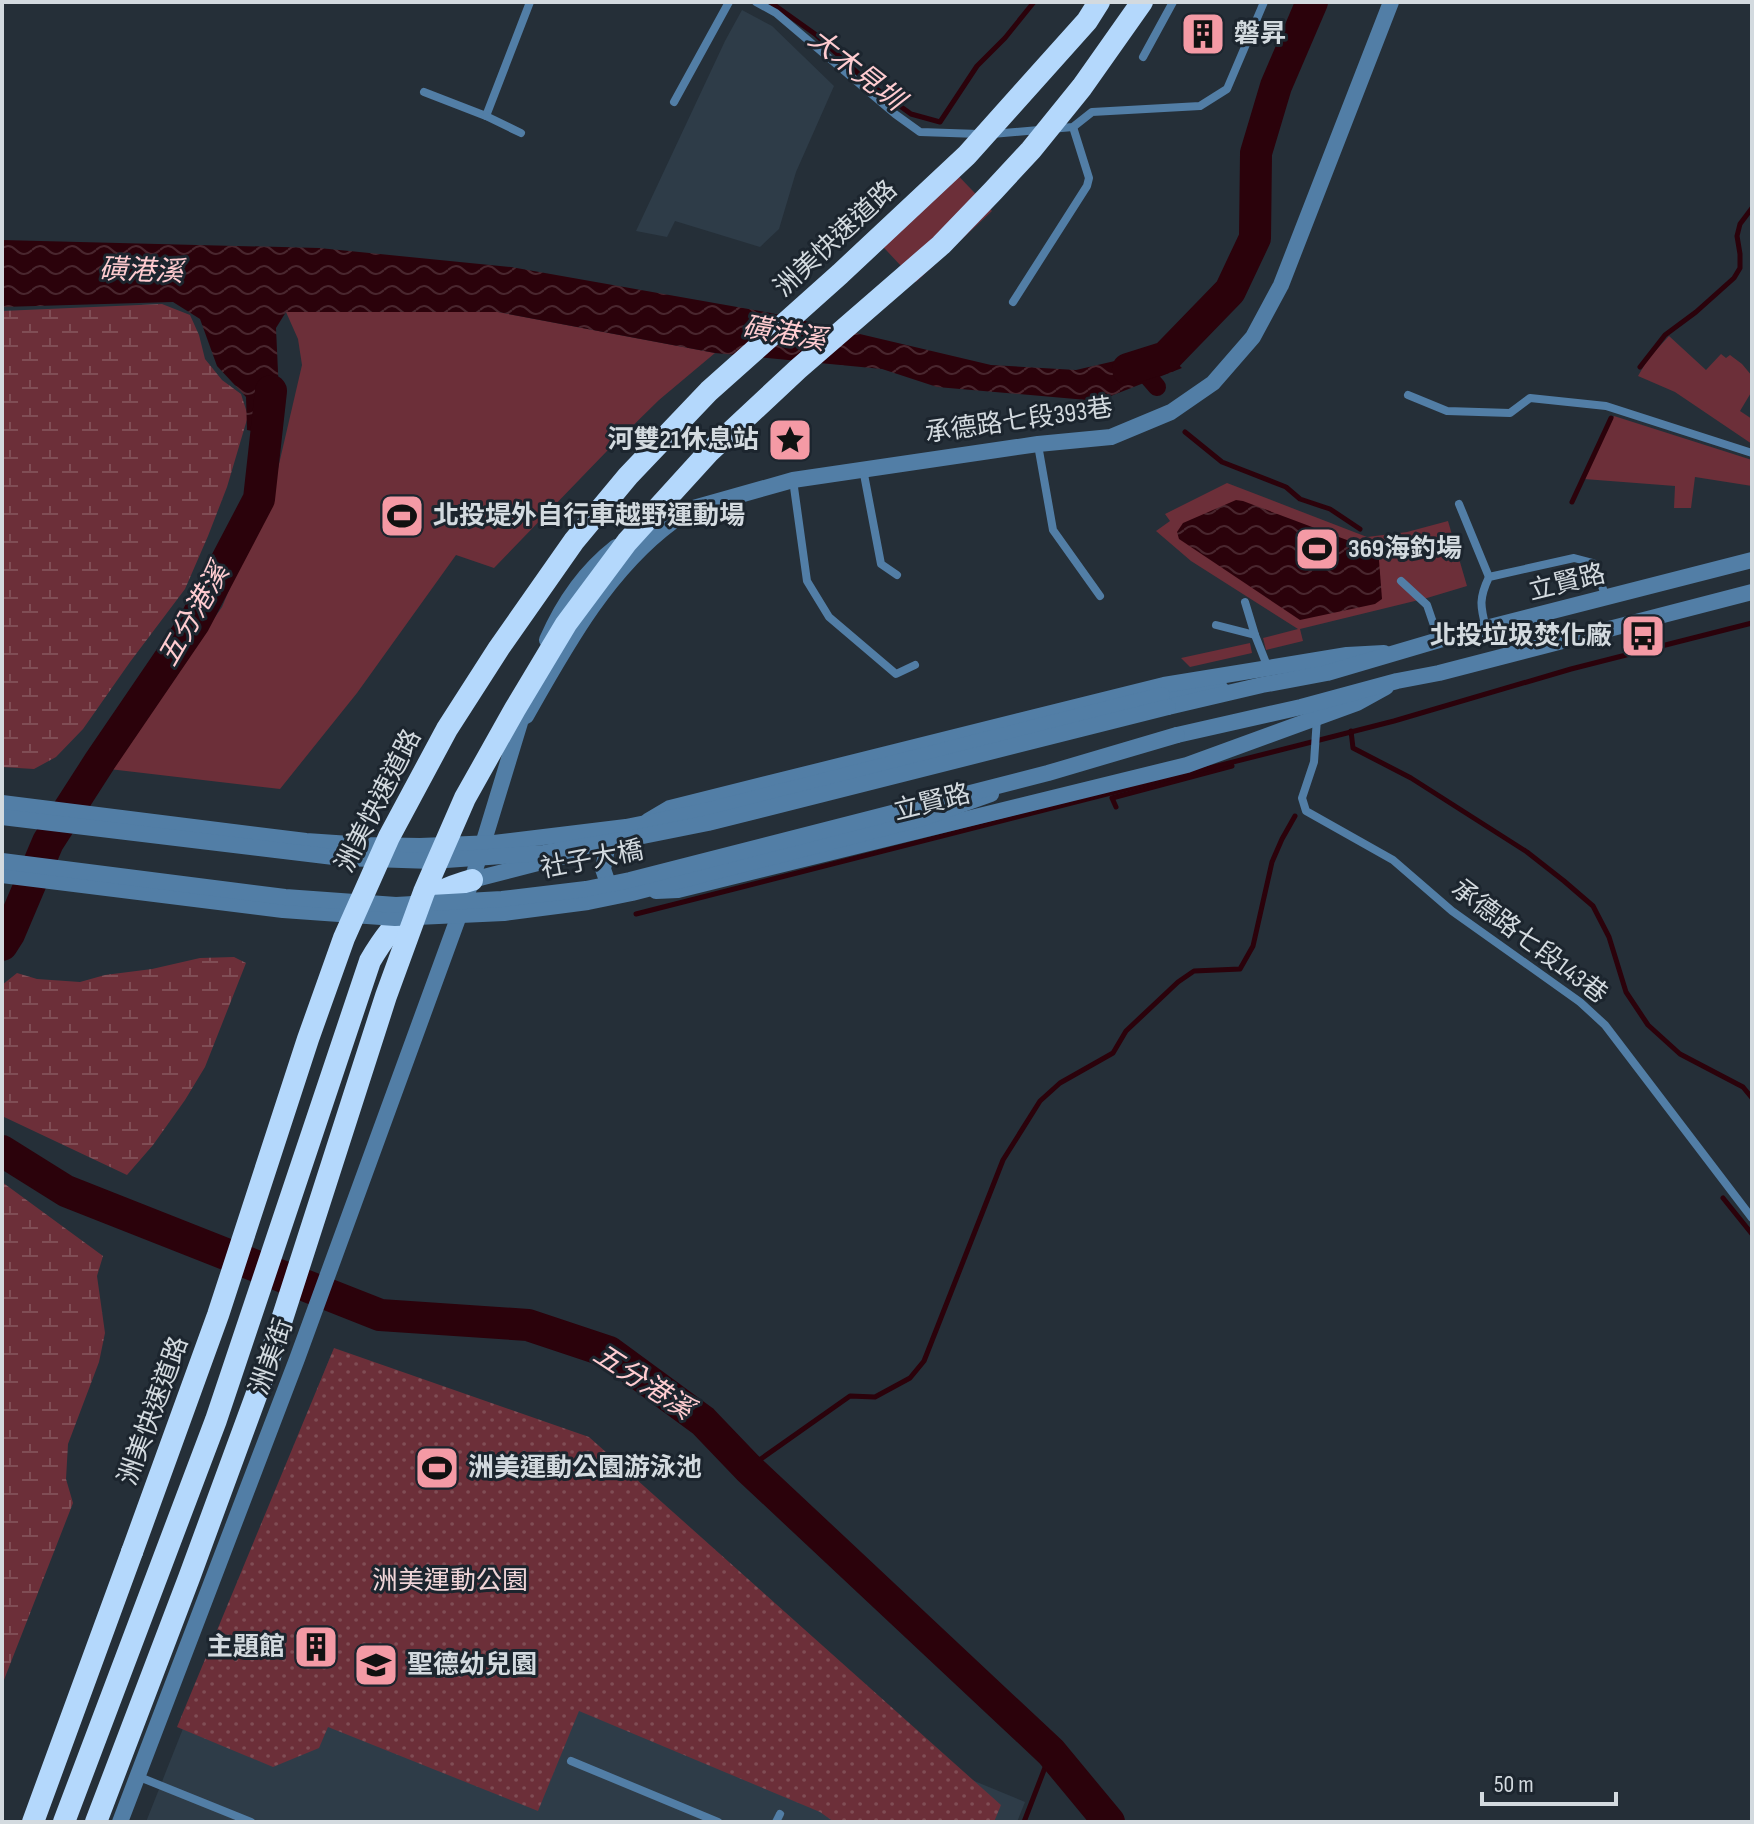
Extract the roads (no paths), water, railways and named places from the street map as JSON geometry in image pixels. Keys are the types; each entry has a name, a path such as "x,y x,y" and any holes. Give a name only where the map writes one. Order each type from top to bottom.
{"highway":[{"name":"洲美快速道路","path":"33,1822 218,1315 303,1053 344,938 389,837 447,729 574,541 628,476 709,391 967,155 1087,21 1099,2"},
{"path":"96,1822 267,1366 386,996 424,892 465,798 515,709 566,624 627,542 708,453 798,369 941,245 993,191 1082,87 1142,2"},
{"path":"64,1822 216,1420 370,961 383,939 403,916 448,887 472,880"},
{"path":"351,1014 379,961 408,930 442,910 463,906"}],"street":[{"name":"承德路七段393巷","path":"463,906 549,636 558,614 599,560 626,538 690,509 793,480 863,468 1111,437 1171,412 1213,383 1253,337 1281,285 1391,2"},
{"name":"承德路七段393巷","path":"517,731 592,608 620,572 655,535 690,509"},
{"name":"立賢路","path":"1165,701 1327,673 1439,640 1752,560"},
{"name":"立賢路","path":"1177,735 1439,673 1752,592"},
{"path":"1598,600 1599,632"},
{"name":"立賢路","path":"472,880 608,844 670,808 1164,685 1347,655 1394,653"},
{"name":"立賢路","path":"463,906 563,901 678,890 1187,765 1357,703 1397,681"},
{"path":"2,803 306,841 379,845 494,843 626,827 705,811 1165,701"},
{"name":"社子大橋","path":"2,817 342,858 432,861 544,853 708,823 1165,701"},
{"name":"社子大橋","path":"2,861 285,897 396,905 502,899 586,889 630,880 1048,773 1177,735"},
{"path":"2,875 283,910 395,918 504,913 632,893 923,818 1048,773"},
{"path":"608,844 603,869 612,895"},
{"name":"洲美街","path":"120,1822 463,906"}],"lane":[{"path":"486,116 530,2"},
{"path":"674,102 729,2"},
{"path":"756,2 776,13 920,132 990,134 1073,127 1092,112 1200,106 1227,89 1264,2"},
{"path":"1143,57 1173,2"},
{"path":"424,92 521,133"},
{"path":"1013,302 1087,186 1089,178 1073,127"},
{"path":"1408,395 1447,411 1510,413 1530,398 1606,406 1752,453"},
{"path":"1038,444 1053,530 1100,596"},
{"path":"863,468 881,564 897,575"},
{"path":"793,480 807,581 829,617 896,674 915,665"},
{"path":"1459,504 1489,577 1481,593 1480,609 1486,628"},
{"path":"1489,577 1574,558 1593,563 1598,600"},
{"path":"1401,581 1427,605 1439,640"},
{"path":"1245,602 1268,668"},
{"path":"1216,625 1255,635"},
{"name":"承德路七段143巷","path":"1317,718 1314,762 1302,798 1306,811 1393,860 1452,911 1580,1002 1605,1025 1752,1218"},
{"path":"571,1761 718,1822"},
{"path":"137,1776 251,1822"}],"water":[{"path":"2,240 319,248 511,267 771,313 991,365 1076,370 1162,350 1182,368 1098,401 937,387 882,369 715,353 498,312 286,312 276,328 281,437 247,430 246,397 217,366 200,319 173,302 2,307"},
{"path":"1236,500 1371,549 1379,560 1382,599 1375,604 1300,620 1179,539 1177,532 1183,523"}],"waterway":[{"name":"大木見圳","path":"770,2 815,34 871,85 911,114 940,122 977,66 1034,2"},
{"name":"磺港溪","path":"1128,369 1166,357 1230,291 1255,238 1256,153 1276,86 1312,2"},
{"path":"1640,367 1665,335 1734,278 1740,268 1737,236 1740,224 1752,208"},
{"path":"1138,365 1157,387"},
{"name":"五分港溪","path":"2,945 48,842 194,623 259,499 271,391"},
{"path":"1572,502 1611,418"},
{"path":"1185,432 1222,462 1286,487 1300,499 1330,509 1360,529"},
{"path":"636,914 1394,721 1571,669 1752,623"},
{"path":"1351,731 1353,748 1411,778 1527,852 1593,906 1609,937 1626,992 1648,1025 1680,1054 1743,1087 1752,1098"},
{"path":"1116,807 1112,798 1232,766"},
{"path":"748,1468 850,1396 875,1397 910,1378 924,1361 1003,1160 1040,1101 1060,1083 1113,1053 1126,1031 1194,971 1240,969 1253,946 1272,862 1295,816"},
{"name":"五分港溪","path":"2,1151 66,1191 380,1315 528,1325 609,1352 703,1421 748,1468 1051,1752 1109,1822"},
{"path":"1723,1198 1752,1234"},
{"path":"1024,1822 1051,1752"}],"place":[{"name":"磐昇","path":"1203,34"},
{"name":"河雙21休息站","path":"790,440"},
{"name":"北投堤外自行車越野運動場","path":"402,516"},
{"name":"369海釣場","path":"1317,549"},
{"name":"北投垃圾焚化廠","path":"1643,636"},
{"name":"洲美運動公園游泳池","path":"437,1468"},
{"name":"主題館","path":"316,1647"},
{"name":"聖德幼兒園","path":"376,1665"}],"park label":[{"name":"洲美運動公園","path":"450,1581"}]}
